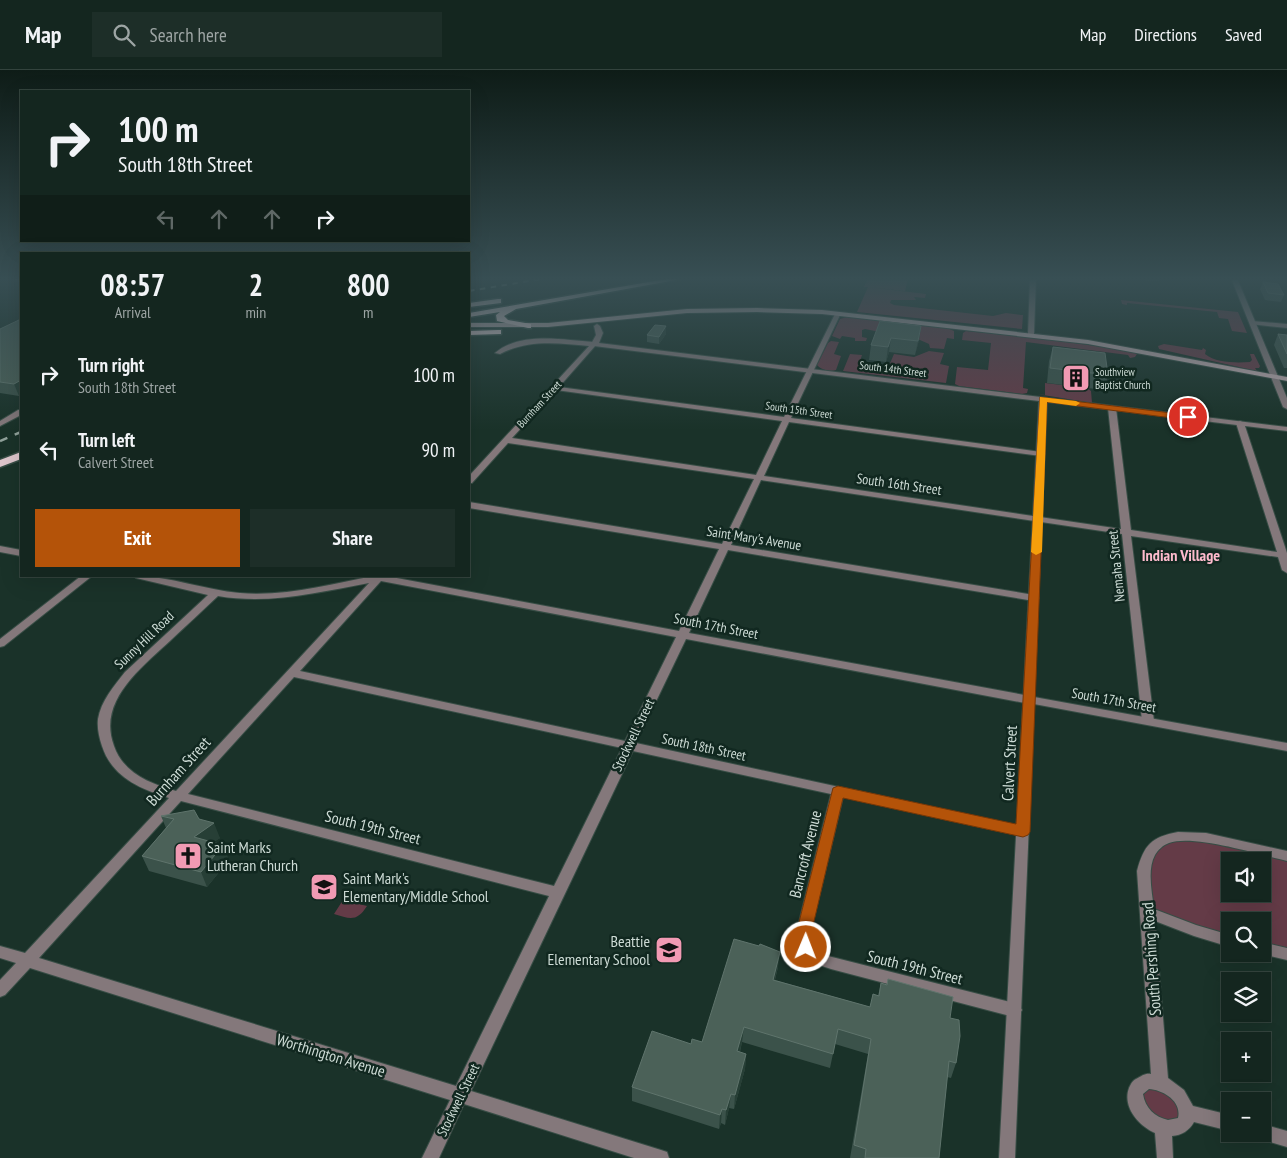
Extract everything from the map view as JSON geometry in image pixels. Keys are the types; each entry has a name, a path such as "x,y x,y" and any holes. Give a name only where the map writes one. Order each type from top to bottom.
{"main road":[{"path":"470,332 551,329"},
{"path":"983,329 1124,347 1287,379"},
{"path":"0,456 20,447"},
{"path":"0,464 20,455"}],"street":[{"path":"594,344 600,336 599,329"},
{"name":"Stockwell Street","path":"430,1158 830,329"},
{"path":"1031,329 1031,334"},
{"path":"1254,329 1287,407"},
{"name":"South 14th Street","path":"498,353 513,346 538,341 594,344 1287,429"},
{"name":"Burnham Street","path":"470,479 594,344"},
{"name":"South 15th Street","path":"554,388 1041,454"},
{"name":"Calvert Street","path":"1007,1158 1043,399"},
{"name":"Nemaha Street","path":"1112,408 1148,721"},
{"path":"0,424 20,413"},
{"path":"1240,423 1285,556 1287,570"},
{"name":"South 16th Street","path":"507,440 1285,556"},
{"name":"Saint Mary's Avenue","path":"470,505 1034,598"},
{"path":"0,549 20,553"},
{"path":"0,644 86,577"},
{"name":"South 17th Street","path":"144,577 239,596 265,597 380,577 1287,747"},
{"name":"Burnham Street","path":"0,990 380,577"},
{"name":"Sunny Hill Road","path":"179,796 146,786 130,776 117,764 106,741 105,719 111,700 125,679 217,592"},
{"name":"South 18th Street","path":"292,673 1023,832"},
{"name":"Bancroft Avenue","path":"810,952 803,940 804,934 838,791"},
{"name":"South 19th Street","path":"179,796 558,892"},
{"name":"South Pershing Road","path":"1160,1082 1145,862 1154,847 1161,841 1170,838 1195,837 1287,856"},
{"path":"1147,912 1221,938"},
{"path":"1271,950 1287,954"},
{"name":"Worthington Avenue","path":"0,952 661,1158"},
{"name":"South 19th Street","path":"810,952 816,958 831,964 1014,1010"},
{"path":"1160,1082 1176,1092 1183,1100 1187,1112 1184,1123 1178,1127 1163,1127 1144,1116 1136,1102 1135,1093 1142,1083 1160,1082"},
{"path":"1187,1112 1221,1121"},
{"path":"1163,1127 1165,1158"},
{"path":"1271,1135 1287,1139"}],"shaded area":[{"path":"835,329 949,329 954,331 954,339 947,338 944,349 930,348 929,344 920,340 865,329 862,330 862,337 867,338 866,341 855,341 855,338 842,336 840,339 832,336"},
{"path":"1231,329 1245,329 1247,333 1232,331"},
{"path":"966,331 1045,339 1132,351 1137,354 1135,357 1130,358 1128,355 1026,342 1023,388 1028,389 1027,393 1022,394 959,386 955,384 957,367 988,370 991,343 962,340 963,333"},
{"path":"831,341 839,342 834,354 841,356 836,370 831,371 817,365 828,343"},
{"path":"1164,344 1202,350 1203,348 1206,350 1205,354 1226,362 1250,362 1252,360 1250,354 1254,354 1260,366 1255,368 1257,371 1159,349 1158,346"},
{"path":"929,351 944,353 940,364 949,366 946,383 843,371 850,354 862,355 859,364 888,368 894,354 914,357"},
{"path":"1045,383 1087,388 1091,391 1092,403 1037,394 1045,395"},
{"path":"1183,836 1266,852 1221,852 1221,902 1271,902 1271,853 1287,856 1287,954 1271,950 1271,912 1221,912 1221,938 1147,912 1149,854 1153,847"},
{"path":"343,900 367,906 360,915 353,918 334,914"},
{"path":"1149,1088 1166,1091 1180,1106 1178,1117 1172,1120 1164,1120 1151,1112 1143,1100 1144,1094"}],"building":[{"path":"0,329 20,329 20,381 14,384 0,382"},
{"path":"652,329 664,329 659,337 647,335"},
{"path":"877,329 920,329 918,341 891,338 888,347 871,345"},
{"path":"1278,334 1287,335 1287,354"},
{"path":"1053,347 1105,353 1108,375 1050,368"},
{"path":"194,810 199,819 214,823 194,837 223,845 201,872 142,856 174,819 161,816"},
{"path":"734,939 759,946 760,944 780,952 773,980 870,1007 873,994 879,996 881,983 887,985 888,979 953,997 950,1018 959,1020 960,1036 956,1063 949,1061 939,1158 865,1158 866,1149 854,1145 871,1039 838,1029 833,1054 744,1027 737,1051 746,1054 735,1095 731,1094 726,1110 722,1109 720,1115 632,1087 652,1031 691,1044 692,1039 702,1042"}],"railway":[{"path":"0,441 20,432"}],"slow traffic":[{"path":"1036,552 1043,399 1076,403"}],"place":[{"name":"Southview Baptist Church","path":"1076,378"},
{"name":"Saint Marks Lutheran Church","path":"188,856"},
{"name":"Saint Mark's Elementary/Middle School","path":"324,887"},
{"name":"Beattie Elementary School","path":"669,950"}],"district":[{"name":"Indian Village","path":"1181,555"}],"route":[{"path":"806,947 803,940 804,934 838,791 1023,832 1043,399 1188,417"}]}
